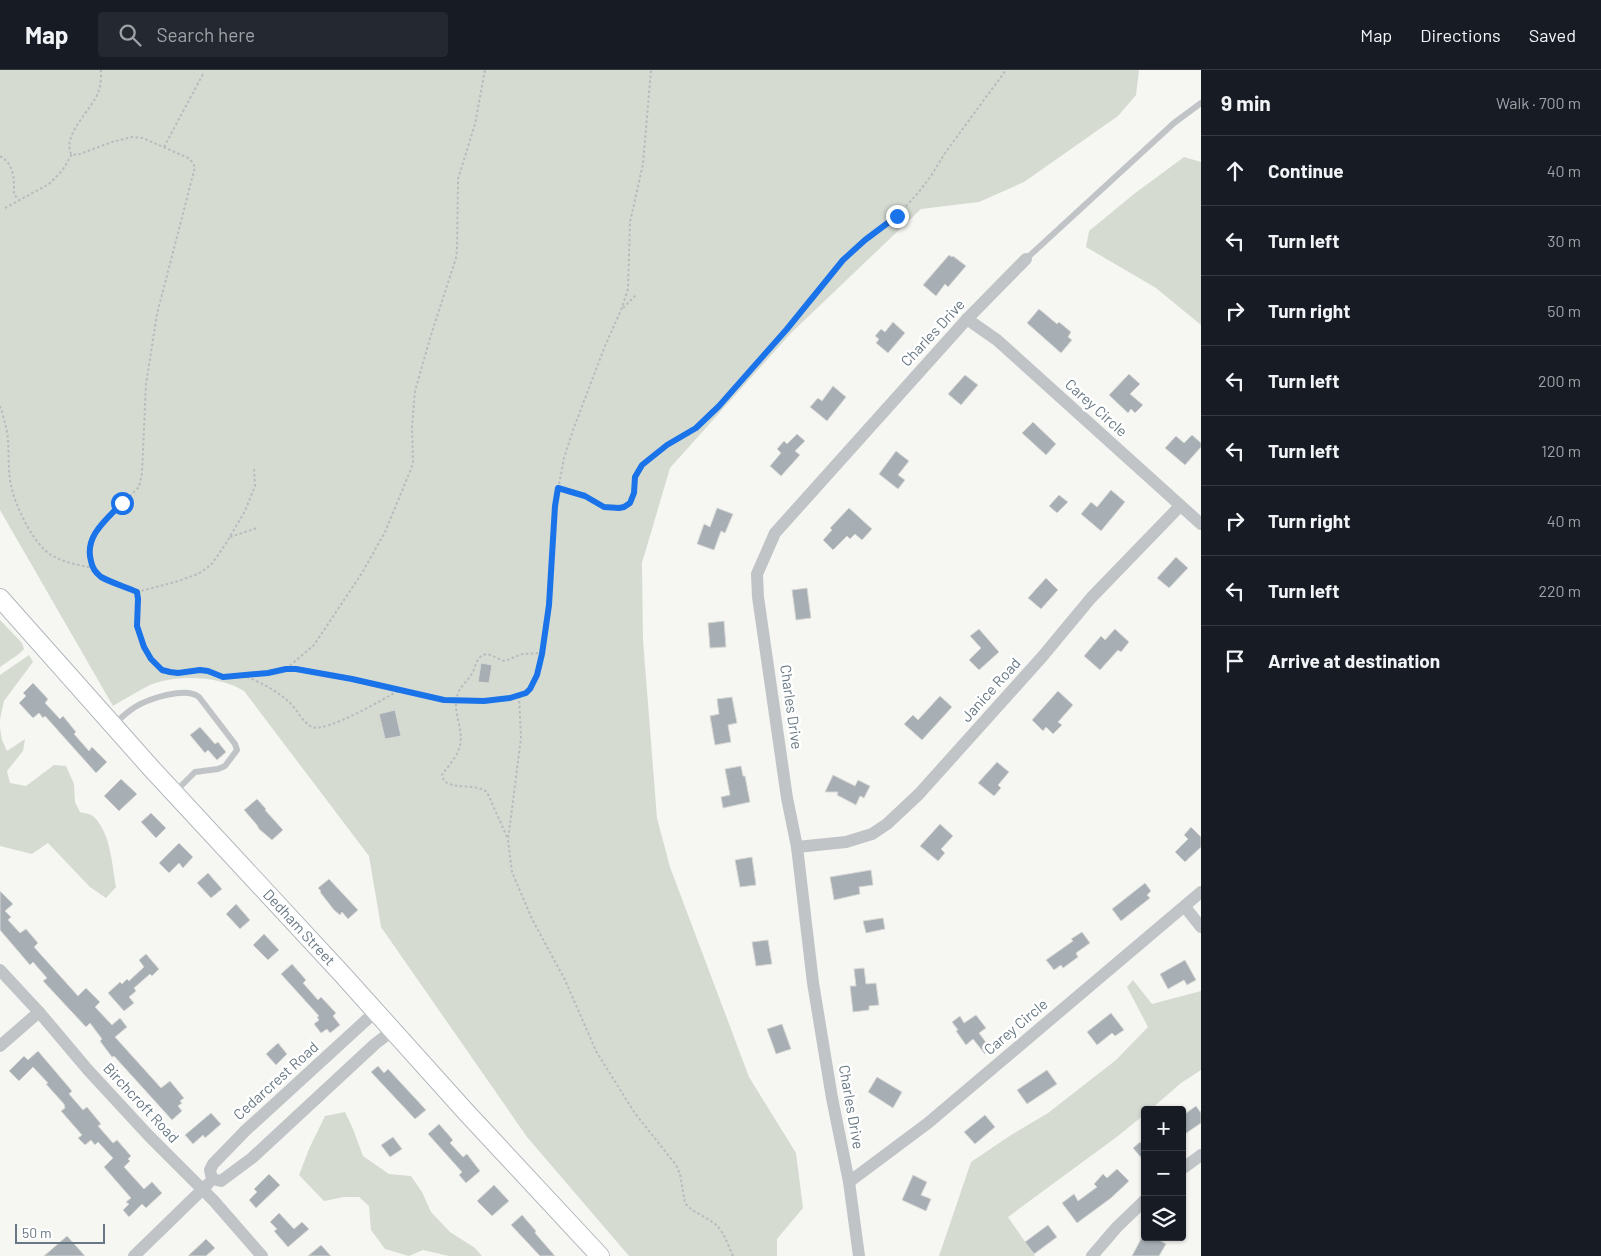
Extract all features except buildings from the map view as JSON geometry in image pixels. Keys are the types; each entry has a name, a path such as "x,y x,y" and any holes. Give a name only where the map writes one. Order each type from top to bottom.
{"main road":[{"name":"Dedham Street","path":"0,598 174,793 600,1256"}],"street":[{"name":"Charles Drive","path":"859,1256 849,1182 832,1098 813,983 797,847 787,798 758,597 757,574 775,533 967,318 1026,259"},
{"name":"Carey Circle","path":"967,318 997,340 1201,524"},
{"name":"Janice Road","path":"797,847 846,842 872,834 887,824 919,794 1042,657 1091,598 1180,506"},
{"name":"Carey Circle","path":"849,1182 928,1123 1186,907 1201,892"},
{"path":"1186,907 1201,927"},
{"name":"Birchcroft Road","path":"0,970 39,1012 88,1070 149,1136 203,1190 262,1256"},
{"path":"0,1046 39,1012"},
{"name":"Cedarcrest Road","path":"212,1180 210,1170 245,1130 375,1012"},
{"name":"Cedarcrest Road","path":"212,1180 221,1181 252,1158 375,1044 392,1031"},
{"path":"1186,1166 1201,1155"},
{"name":"Cedarcrest Road","path":"134,1256 212,1180"},
{"path":"1092,1256 1117,1227 1141,1204"}],"lane":[{"path":"1026,259 1174,123 1201,103"},
{"path":"113,725 136,707 150,700 186,692 194,693 199,697 235,744 237,750 225,766 213,770 198,770 174,793"}],"path":[{"path":"72,154 68,144 71,135 97,96 101,70"},
{"path":"286,669 314,645 362,573 385,532 411,469 413,462 412,426 415,392 456,258 458,179 474,124 485,70"},
{"path":"137,592 137,626 148,654 162,670 174,673 200,670 223,677 244,676 286,669 327,674 456,701 484,701 519,696 526,693 534,684 542,654 549,605 555,506 564,458 605,346 621,310 629,283 630,222 643,164 651,70"},
{"path":"558,488 585,496 604,507 619,508 630,503 634,493 635,477 642,465 667,445 696,428 719,406 792,323 843,260 865,240 897,216 918,194 945,153 1006,70"},
{"path":"164,147 203,74"},
{"path":"72,154 77,155 112,142 142,138 192,162 195,167 157,314 146,384 142,473 139,487 101,524 95,533 90,548 90,559 93,568 102,577 137,592 198,574 211,565 230,537 252,495 255,478 254,466"},
{"path":"5,208 49,184 62,171 72,154"},
{"path":"0,156 8,162 12,169 15,181 14,195 19,199"},
{"path":"621,310 636,295"},
{"path":"0,406 7,432 11,488 24,521 33,537 54,557 93,568"},
{"path":"230,537 258,528"},
{"path":"508,840 487,792 474,787 448,784 442,778 461,744 456,701 459,691 468,681 483,655 489,654 505,660 522,654 542,654"},
{"path":"244,676 265,685 289,702 313,728 326,727 366,710 399,690"},
{"path":"519,696 521,738 508,840 512,872 532,919 565,980 596,1051 634,1112 676,1165 680,1174 685,1203 694,1212 716,1225 733,1256"}],"shaded area":[{"path":"0,70 1139,70 1136,95 1118,116 1024,182 979,202 921,209 791,333 670,468 642,563 643,640 657,818 670,867 749,1077 796,1153 803,1208 777,1239 777,1256 629,1256 527,1137 381,927 369,856 244,691 223,682 198,678 173,679 150,685 113,706 0,510"},
{"path":"1184,157 1201,162 1201,325 1156,288 1086,247 1089,231 1134,194"},
{"path":"0,620 22,643 24,649 0,667"},
{"path":"29,655 33,662 4,701 0,719 0,675"},
{"path":"0,728 2,740 7,751 25,739 23,751 7,771 10,783 26,786 54,765 66,766 74,784 75,802 80,812 94,817 100,824 107,841 116,887 106,898 90,887 48,843 32,854 0,846"},
{"path":"1133,980 1152,1004 1201,991 1201,1070 1181,1083 1155,1106 1141,1106 1141,1117 1008,1217 1035,1256 939,1256 971,1162 1048,1113 1116,1060 1148,1027 1127,987"},
{"path":"345,1112 363,1156 389,1174 411,1176 422,1192 431,1212 450,1232 475,1248 482,1256 449,1256 423,1250 409,1256 385,1249 371,1230 369,1206 359,1197 344,1197 324,1201 299,1175 325,1116"}],"route":[{"path":"122,503 101,524 95,533 90,548 90,559 93,568 102,577 137,592 137,626 144,647 151,659 162,670 174,673 200,670 223,677 296,669 352,679 444,700 484,701 519,696 526,693 534,684 542,654 549,605 555,506 558,488 585,496 604,507 619,508 630,503 634,493 635,477 642,465 667,445 696,428 719,406 803,311 843,260 865,240 897,216"}]}
